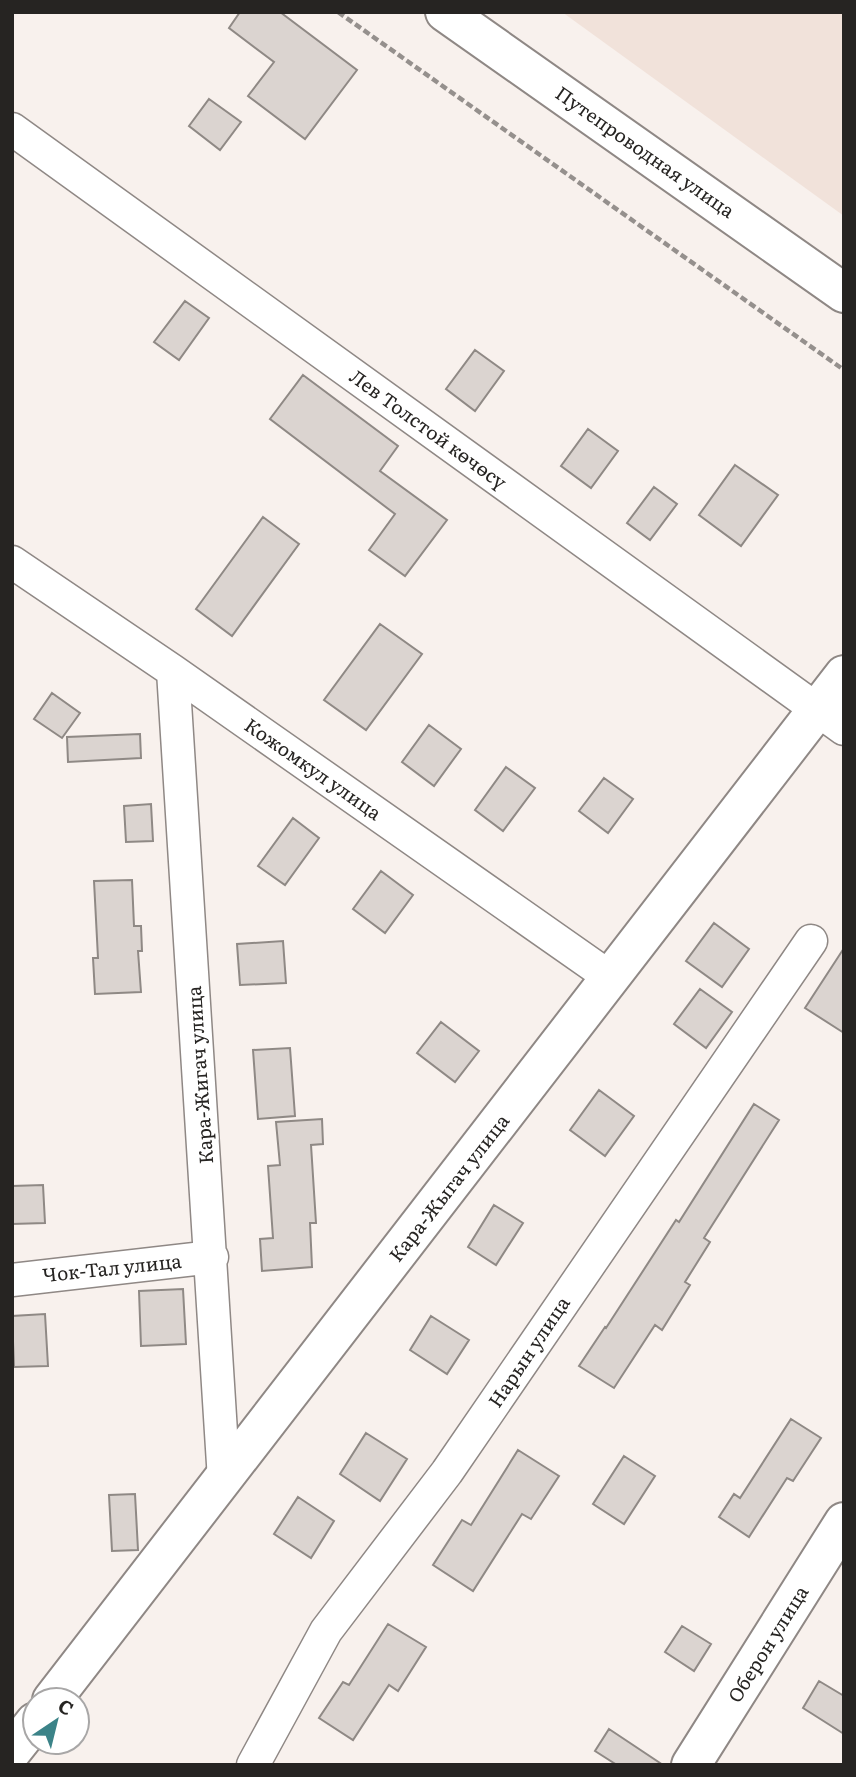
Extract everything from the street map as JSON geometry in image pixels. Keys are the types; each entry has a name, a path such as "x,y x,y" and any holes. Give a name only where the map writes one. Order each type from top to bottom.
{"street":[{"name":"Путепроводная улица","path":"445,12 844,293"},
{"name":"Лев Толстой көчөсү","path":"12,129 830,719"},
{"name":"Кожомкул улица","path":"12,562 173,671 611,978"},
{"name":"Кара-Жигач улица","path":"173,671 224,1480"},
{"name":"Кара-Жыгач улица","path":"63,1686 611,978 830,719 844,675"},
{"name":"Нарын улица","path":"253,1765 326,1631 447,1472 811,941"},
{"name":"Чок-Тал улица","path":"12,1280 212,1257"},
{"name":"Оберон улица","path":"691,1765 844,1522"}],"path":[{"path":"338,12 844,370"}],"shaded area":[{"path":"562,12 844,12 844,216"}],"building":[{"path":"240,12 280,12 357,70 305,139 248,96 274,62 229,28"},
{"path":"209,99 241,122 220,150 189,126"},
{"path":"185,301 209,318 179,360 154,342"},
{"path":"475,350 504,371 475,411 446,389"},
{"path":"303,375 398,446 380,471 447,520 405,576 369,550 395,514 270,419"},
{"path":"588,429 618,451 591,488 561,466"},
{"path":"735,465 778,495 741,546 699,515"},
{"path":"654,487 677,504 650,540 627,523"},
{"path":"263,517 299,544 232,636 196,609"},
{"path":"380,624 422,654 366,730 324,700"},
{"path":"52,693 80,713 62,738 34,719"},
{"path":"429,725 461,749 434,786 402,762"},
{"path":"140,734 141,758 68,762 67,737"},
{"path":"506,767 535,788 503,831 475,810"},
{"path":"604,778 633,799 608,833 579,811"},
{"path":"151,804 153,841 126,842 124,806"},
{"path":"293,818 319,838 285,885 258,866"},
{"path":"381,871 413,895 385,933 353,909"},
{"path":"132,880 134,926 141,926 142,951 138,951 141,992 95,994 93,958 98,958 94,881"},
{"path":"714,923 749,949 722,987 686,961"},
{"path":"283,941 286,983 240,985 237,944"},
{"path":"844,948 844,1033 805,1008"},
{"path":"700,989 732,1012 706,1048 674,1024"},
{"path":"441,1022 479,1051 455,1082 417,1053"},
{"path":"290,1048 295,1116 258,1119 253,1050"},
{"path":"599,1090 634,1116 605,1156 570,1130"},
{"path":"754,1104 779,1120 704,1238 710,1242 685,1282 690,1285 662,1330 655,1325 614,1388 579,1366 676,1220 679,1222"},
{"path":"322,1119 323,1144 311,1145 316,1223 310,1223 312,1267 262,1271 260,1239 273,1238 268,1166 280,1165 276,1122"},
{"path":"43,1185 45,1223 12,1224 12,1186"},
{"path":"494,1205 523,1223 496,1265 468,1247"},
{"path":"183,1289 186,1344 141,1346 139,1291"},
{"path":"45,1314 48,1366 14,1367 12,1316"},
{"path":"431,1316 469,1340 447,1374 410,1350"},
{"path":"791,1419 821,1438 793,1481 787,1478 749,1537 719,1517 734,1494 740,1498"},
{"path":"366,1433 407,1459 380,1501 340,1474"},
{"path":"518,1450 559,1476 531,1519 522,1514 473,1591 433,1565 462,1520 471,1525"},
{"path":"624,1456 655,1476 624,1524 593,1504"},
{"path":"135,1494 138,1550 112,1551 109,1495"},
{"path":"298,1497 334,1521 311,1558 274,1534"},
{"path":"388,1624 426,1647 398,1691 389,1685 353,1740 319,1718 343,1682 349,1685"},
{"path":"682,1626 711,1644 694,1671 665,1652"},
{"path":"819,1681 844,1696 844,1734 803,1708"},
{"path":"609,1729 663,1765 617,1765 595,1751"}]}
